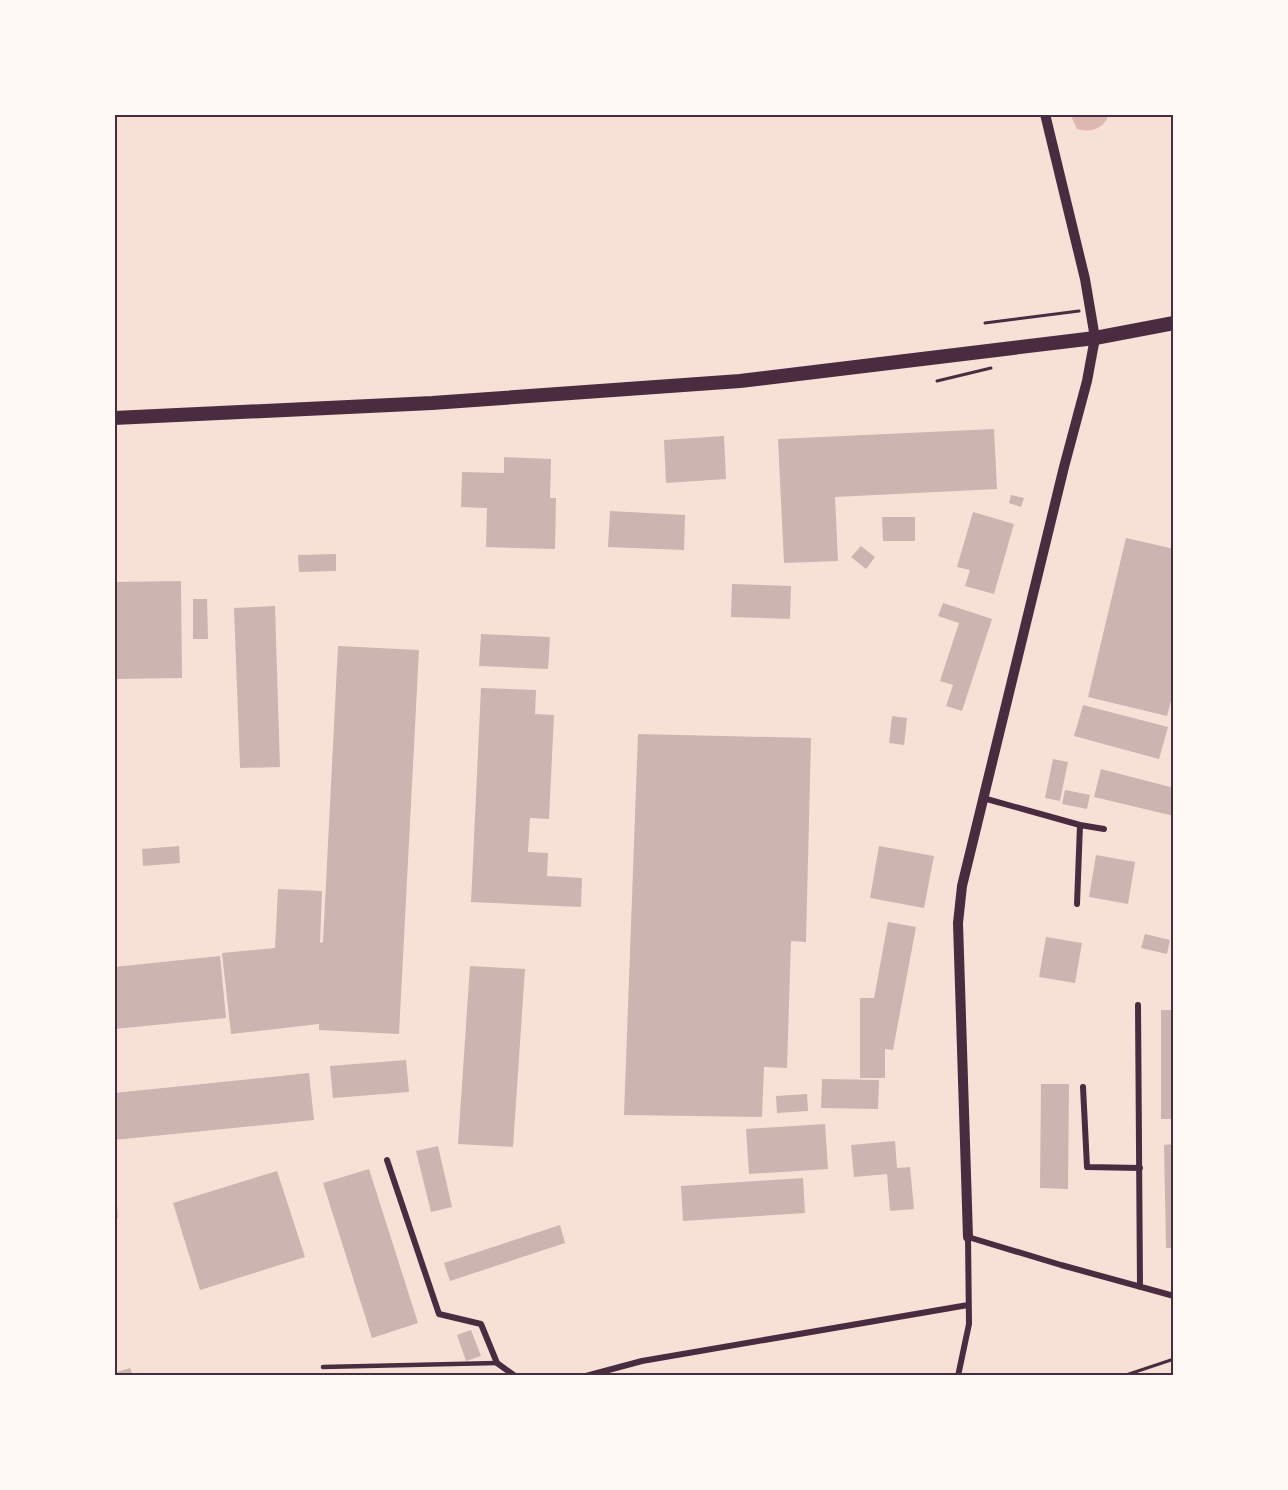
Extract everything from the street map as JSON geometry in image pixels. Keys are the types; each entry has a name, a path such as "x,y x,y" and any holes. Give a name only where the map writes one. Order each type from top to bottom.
{"main road":[{"path":"114,418 432,403 677,387 811,374 1095,338 1174,323"}],"street":[{"path":"958,1376 969,1324 958,923 967,860 1089,374 1095,338 1045,114"},
{"path":"983,798 1080,825 1104,829"},
{"path":"1077,904 1080,825"},
{"path":"1138,1005 1140,1287"},
{"path":"1083,1087 1087,1167 1140,1168"},
{"path":"387,1160 439,1314 481,1324 497,1363 516,1376"},
{"path":"968,1237 1174,1296"},
{"path":"586,1376 642,1361 968,1305"}],"lane":[{"path":"323,1367 497,1363"}],"path":[{"path":"986,323 1090,309"},
{"path":"937,381 992,368"},
{"path":"1123,1376 1174,1359"}],"shaded area":[{"path":"1070,114 1109,114 1104,123 1096,129 1087,130 1077,129"}],"building":[{"path":"994,429 997,489 835,497 838,561 784,563 778,439"},
{"path":"724,436 726,479 666,483 664,440"},
{"path":"504,457 551,459 550,498 556,498 555,549 486,547 487,508 461,507 462,472 504,473"},
{"path":"1011,495 1024,498 1021,507 1009,503"},
{"path":"610,511 685,515 684,550 608,547"},
{"path":"973,512 1014,524 994,594 965,586 970,570 957,567"},
{"path":"882,517 915,517 915,541 883,541"},
{"path":"1126,538 1174,549 1174,689 1167,716 1088,697"},
{"path":"861,546 875,557 866,569 851,557"},
{"path":"336,554 336,571 299,572 298,555"},
{"path":"181,581 182,678 114,679 114,582"},
{"path":"732,584 791,586 790,619 731,617"},
{"path":"193,599 207,599 208,639 193,639"},
{"path":"943,603 992,619 962,711 946,706 953,685 940,681 959,623 938,616"},
{"path":"275,606 280,767 240,768 234,608"},
{"path":"481,634 550,637 548,669 479,666"},
{"path":"338,646 419,650 399,1034 319,1030 319,1024 231,1034 222,953 275,948 278,889 322,891 320,943 323,942"},
{"path":"481,688 536,690 535,714 554,715 549,819 530,818 528,852 548,853 547,876 582,878 581,907 471,902"},
{"path":"1083,705 1168,727 1159,759 1074,736"},
{"path":"892,716 907,718 904,745 889,743"},
{"path":"638,734 811,738 806,942 791,941 787,1068 764,1067 762,1117 624,1115"},
{"path":"1053,759 1068,762 1060,801 1045,798"},
{"path":"1101,769 1174,788 1174,816 1094,797"},
{"path":"1065,790 1090,795 1087,809 1062,804"},
{"path":"179,846 180,863 143,866 142,849"},
{"path":"879,846 934,856 924,908 870,898"},
{"path":"1096,855 1135,862 1128,904 1089,897"},
{"path":"888,922 916,927 893,1050 885,1049 885,1078 860,1078 860,998 874,998"},
{"path":"1145,934 1170,940 1167,954 1141,948"},
{"path":"1046,937 1082,943 1075,983 1039,977"},
{"path":"220,956 226,1018 114,1029 114,967"},
{"path":"470,966 525,969 513,1147 458,1144"},
{"path":"1161,1010 1174,1010 1174,1119 1161,1119"},
{"path":"406,1060 409,1092 333,1098 330,1066"},
{"path":"309,1073 314,1120 114,1140 114,1093"},
{"path":"822,1079 879,1080 878,1109 821,1108"},
{"path":"1041,1084 1069,1084 1068,1189 1040,1188"},
{"path":"807,1094 808,1111 777,1113 776,1096"},
{"path":"825,1124 828,1169 749,1174 746,1129"},
{"path":"895,1141 897,1168 910,1167 914,1209 890,1211 887,1174 854,1177 851,1145"},
{"path":"1174,1144 1174,1248 1166,1248 1164,1145"},
{"path":"438,1146 452,1207 431,1212 416,1151"},
{"path":"369,1169 418,1323 372,1338 323,1183"},
{"path":"277,1171 305,1257 200,1290 173,1203"},
{"path":"803,1178 805,1213 683,1221 681,1186"},
{"path":"114,1189 116,1189 118,1218 114,1218"},
{"path":"560,1225 565,1243 450,1281 444,1263"},
{"path":"471,1330 481,1356 466,1361 457,1335"},
{"path":"130,1368 133,1376 114,1376 114,1373"}]}
